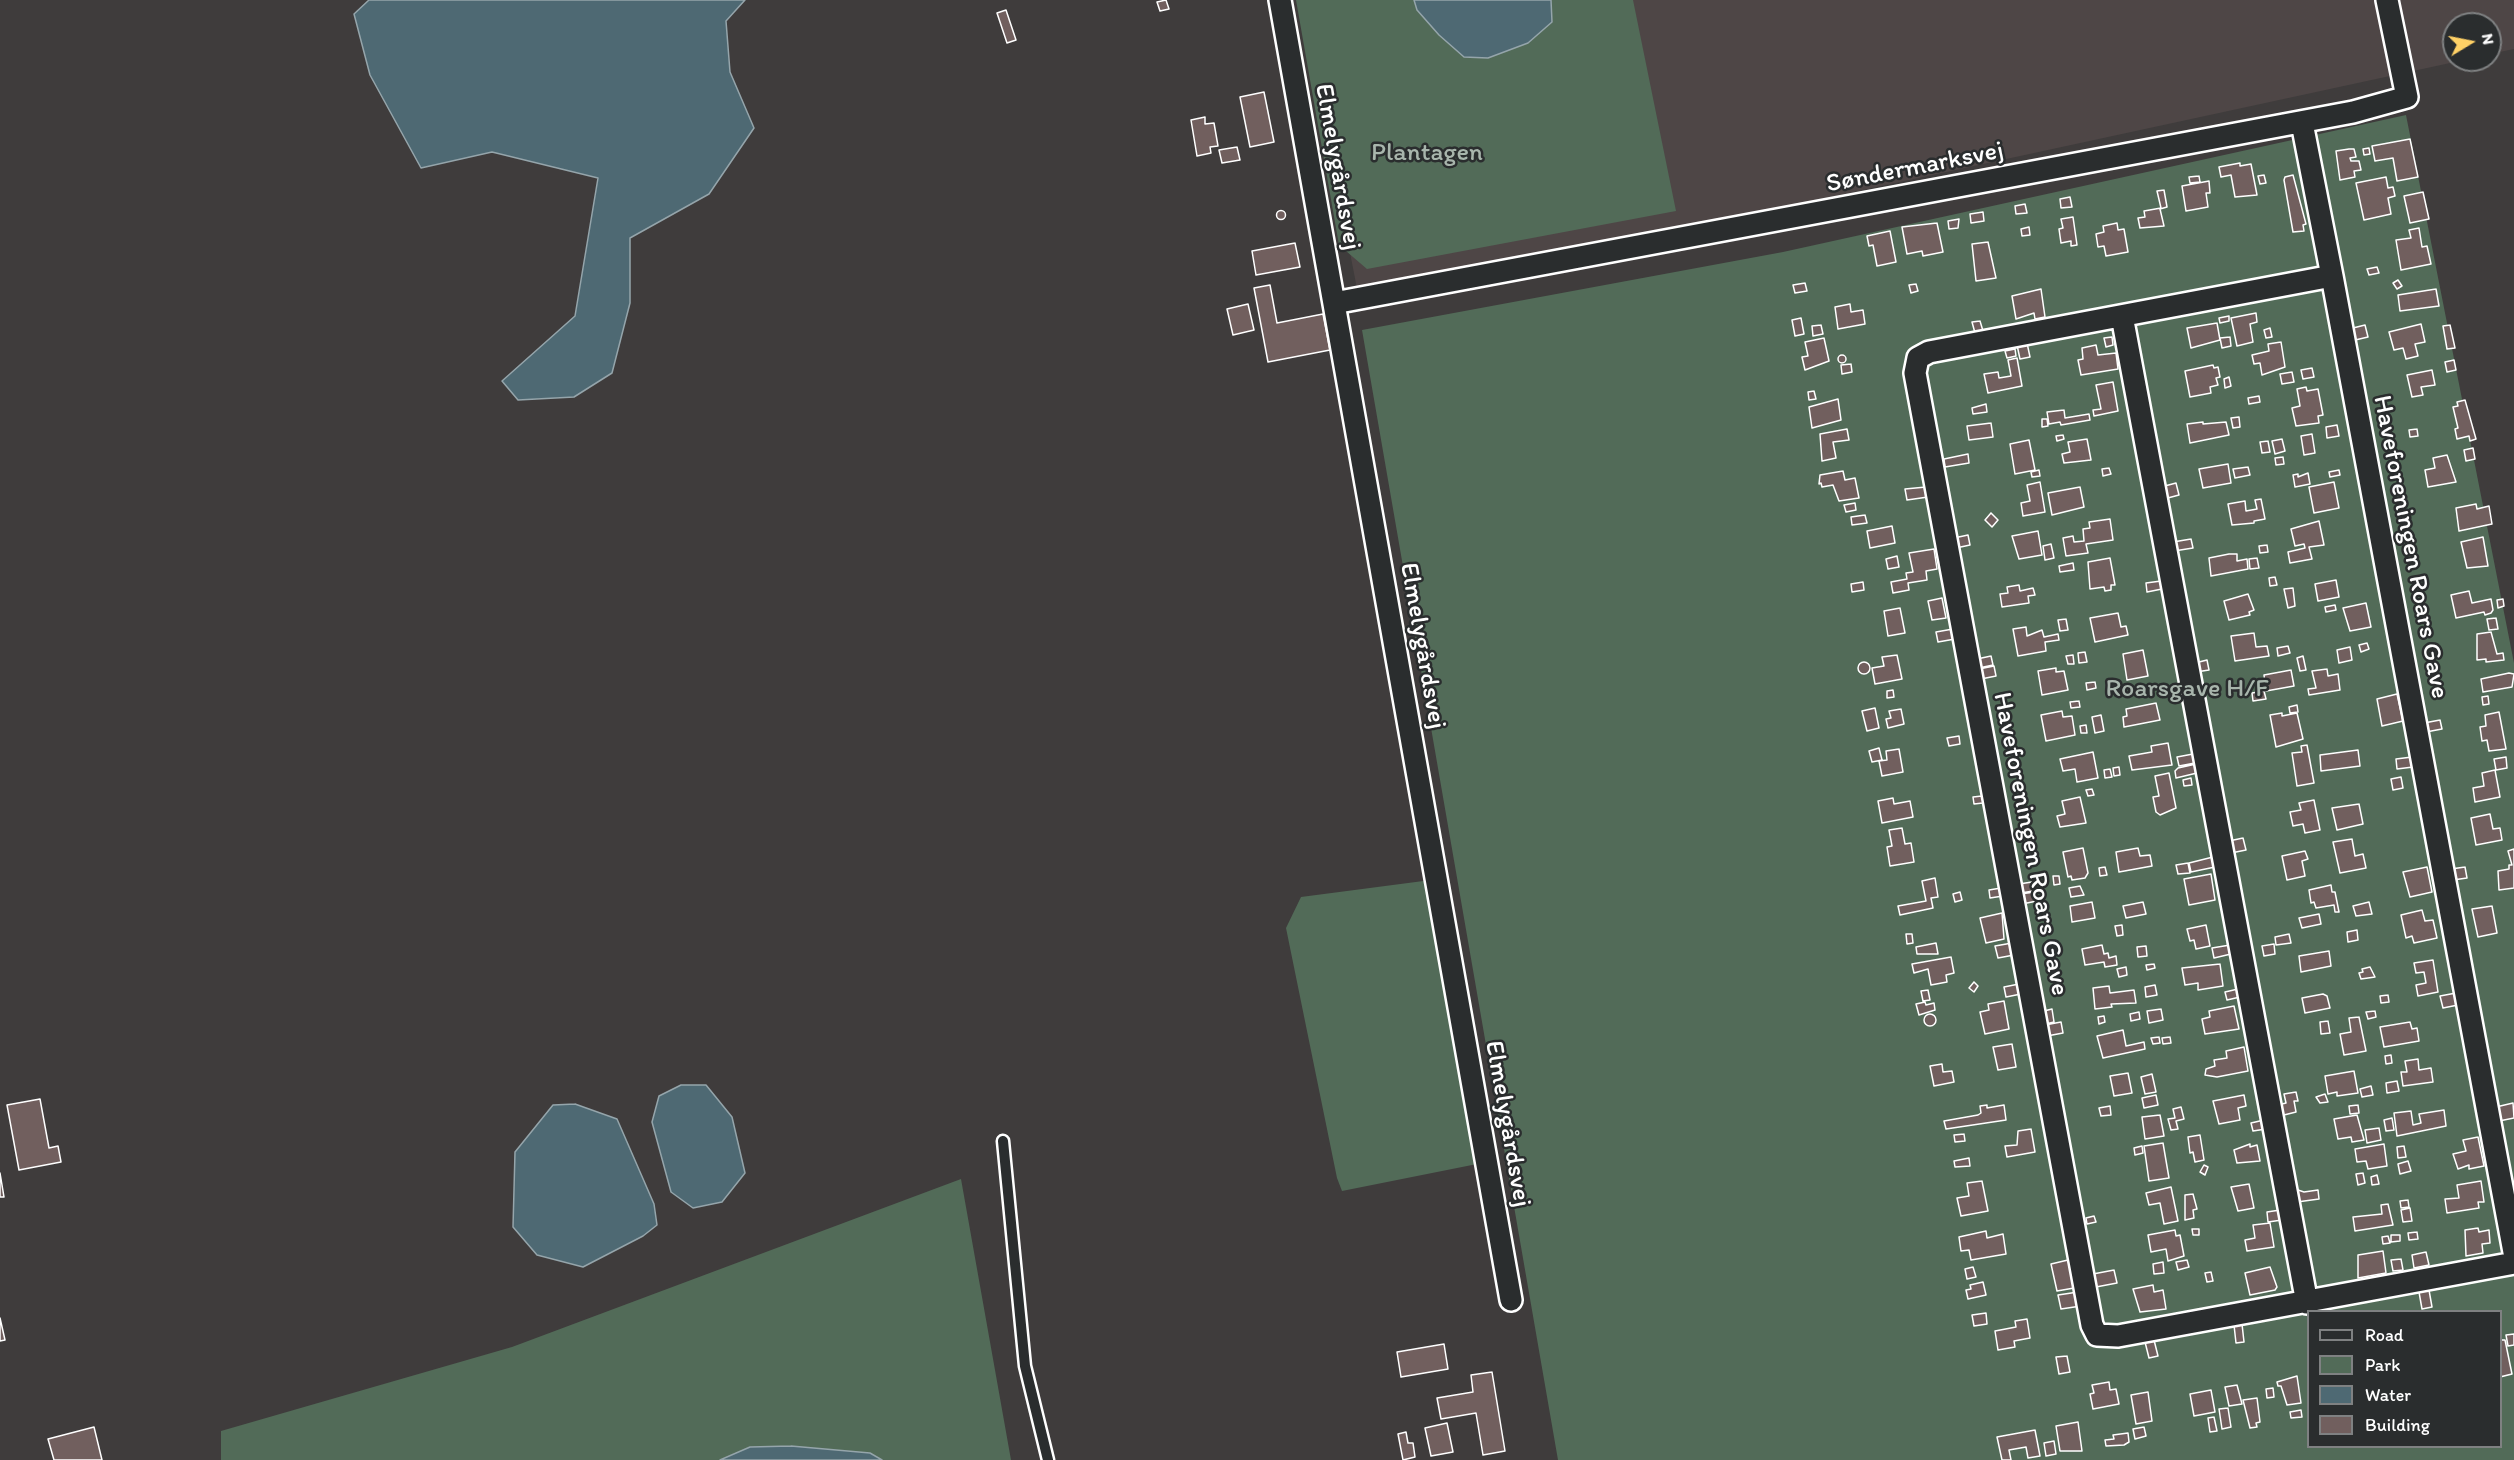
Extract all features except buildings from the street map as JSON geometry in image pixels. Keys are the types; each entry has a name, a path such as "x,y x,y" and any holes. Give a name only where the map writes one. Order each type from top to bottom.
{"street":[{"name":"Elmelygårdsvej","path":"1280,0 1511,1300"},
{"name":"Søndermarksvej","path":"1334,303 2302,123 2407,97 2387,0"},
{"name":"Haveforeningen Roars Gave","path":"2302,123 2514,1252"},
{"name":"Haveforeningen Roars Gave","path":"2332,276 1929,352 1918,358 1915,373 2092,1325 2097,1335 2118,1336 2307,1303 2514,1263"},
{"path":"2122,316 2307,1303"}],"lane":[{"path":"1003,1141 1025,1366 1048,1460"}],"shaded area":[{"path":"1301,0 2514,0 2514,49 2502,52 2502,12 2442,12 2442,65 1359,299"}],"green space":[{"name":"Plantagen","path":"1296,0 1414,0 1417,10 1552,22 1551,0 1633,0 1676,211 1367,269 1339,245"},
{"name":"Roarsgave H/F","path":"2406,115 2514,663 2514,1460 1558,1460 1362,330 1783,252"},
{"path":"1431,880 1477,1164 1342,1191 1337,1178 1286,928 1301,897"},
{"path":"961,1179 1011,1460 882,1460 870,1453 750,1447 720,1460 221,1460 221,1431 512,1347"}],"water":[{"path":"369,0 745,0 726,21 730,72 754,128 709,194 630,238 630,303 612,373 574,397 518,400 502,381 575,316 598,178 492,152 421,168 370,75 354,14"},
{"path":"1414,0 1551,0 1552,22 1528,43 1488,58 1464,57 1439,35 1417,10"},
{"path":"681,1085 706,1085 732,1117 745,1173 722,1202 693,1208 671,1192 652,1122 659,1096"},
{"path":"575,1104 617,1119 654,1204 657,1225 643,1236 583,1267 537,1255 513,1227 515,1152 553,1105"},
{"path":"791,1446 870,1453 882,1460 720,1460 750,1447"}]}
